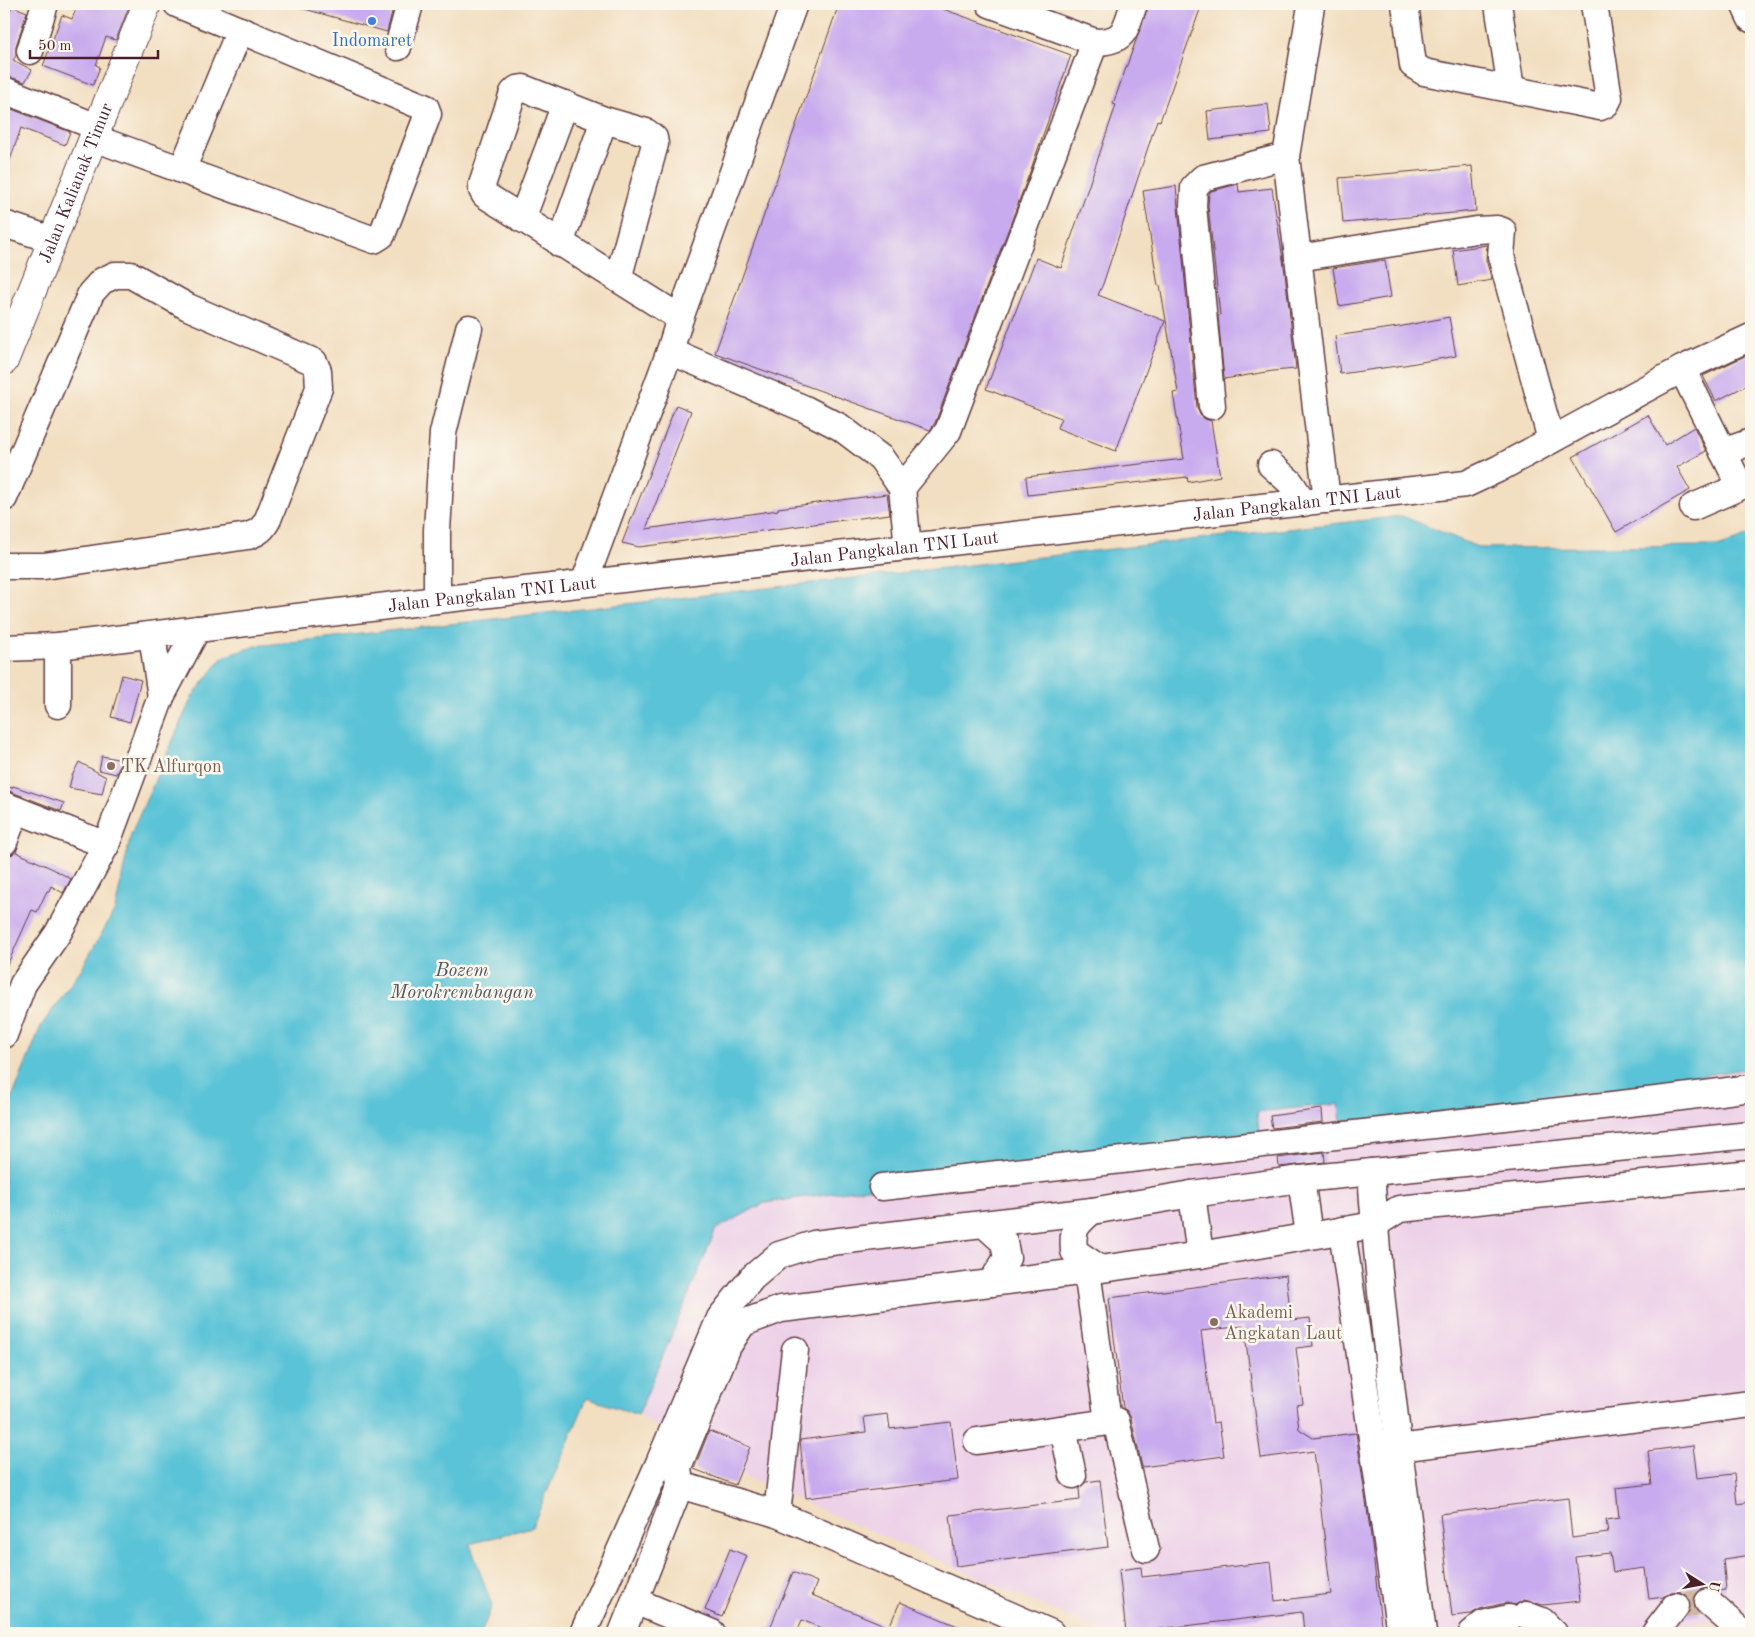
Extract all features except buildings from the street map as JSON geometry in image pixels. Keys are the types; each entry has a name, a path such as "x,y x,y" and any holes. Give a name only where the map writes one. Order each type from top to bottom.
{"highway":[{"name":"Jalan Kalianak Timur","path":"4,361 12,320 53,240 147,4"}],"street":[{"path":"30,51 45,4"},
{"path":"4,90 182,170 374,240 382,235 428,114 426,108 177,4"},
{"path":"398,47 410,4"},
{"path":"584,584 670,351 680,318 794,4"},
{"path":"990,4 1095,42 1110,42 1124,32 1134,4"},
{"path":"1405,4 1413,65 1424,72 1600,107 1606,104 1610,98 1594,4"},
{"path":"1498,4 1511,90"},
{"path":"1744,4 1751,19"},
{"path":"1311,6 1286,156 1298,258 1316,501"},
{"path":"182,170 240,30"},
{"path":"902,488 948,431 1095,42"},
{"path":"618,279 655,144 654,138 646,132 604,120 523,88 517,89 513,93 482,190 485,195 560,244 680,318"},
{"path":"522,219 565,104"},
{"path":"560,244 604,120"},
{"path":"1212,406 1193,206 1194,187 1203,178 1286,156"},
{"path":"4,224 53,240"},
{"path":"1298,258 1476,230 1497,229 1503,231 1501,256 1551,440"},
{"path":"4,498 91,292 102,281 115,275 131,275 188,307 314,362 318,371 319,388 268,519 264,527 258,532 248,536 44,566 4,566"},
{"path":"437,600 437,530 443,433 469,328"},
{"name":"Jalan Pangkalan TNI Laut","path":"4,648 58,646 437,600 1466,484 1498,469 1682,369 1751,337"},
{"path":"670,351 805,409 840,427 881,458 902,488 908,547"},
{"path":"1682,369 1723,452 1746,484 1693,507"},
{"path":"1723,452 1751,442"},
{"path":"1271,465 1316,501"},
{"path":"4,1035 14,979 58,933 106,845 161,697 197,629"},
{"path":"152,635 161,697"},
{"path":"58,646 58,705"},
{"path":"4,842 10,807 106,845"},
{"path":"882,1187 1751,1088"},
{"path":"629,1617 720,1318 757,1274 779,1255 814,1244 1092,1211 1192,1194 1301,1179 1751,1134"},
{"path":"1371,1172 1374,1225 1399,1448 1423,1633"},
{"path":"583,1633 596,1601 672,1472 728,1346 743,1323 780,1309 991,1284 1200,1255 1374,1225 1399,1209 1751,1172"},
{"path":"1301,1179 1310,1235"},
{"path":"1192,1194 1200,1255"},
{"path":"1092,1211 1078,1222 1073,1238 1074,1251 1093,1270 1108,1422"},
{"path":"985,1225 1004,1242 1007,1258 991,1284"},
{"path":"1342,1230 1400,1633"},
{"path":"757,1274 756,1286 758,1296 765,1306 780,1309"},
{"path":"777,1514 794,1350"},
{"path":"1374,1452 1751,1404"},
{"path":"977,1441 1116,1421 1146,1549"},
{"path":"1063,1429 1073,1475"},
{"path":"672,1472 777,1514 1051,1633"},
{"path":"596,1601 629,1617 712,1633"},
{"path":"1708,1602 1742,1633"},
{"path":"1655,1633 1676,1606"},
{"path":"1472,1633 1483,1624 1518,1617 1542,1621 1554,1633"}],"shaded area":[{"name":"Akademi Angkatan Laut","path":"1751,1068 1751,1616 1630,1633 1106,1633 714,1463 638,1415 716,1229 765,1203 874,1187 1260,1140 1257,1112 1340,1104 1343,1132"}],"water":[{"name":"Bozem Morokrembangan","path":"1402,516 1480,548 1721,546 1751,534 1751,1068 1342,1132 1339,1104 1257,1112 1260,1141 874,1187 765,1203 716,1229 638,1415 587,1398 532,1527 470,1544 492,1606 481,1633 4,1633 4,1118 41,1026 82,968 115,910 131,834 192,697 223,657 256,646"}],"tunnel":[{"path":"1676,1606 1708,1602"}],"place":[{"name":"Indomaret","path":"372,21"},
{"name":"TK Alfurqon","path":"111,766"},
{"name":"Akademi Angkatan Laut","path":"1214,1322"}]}
